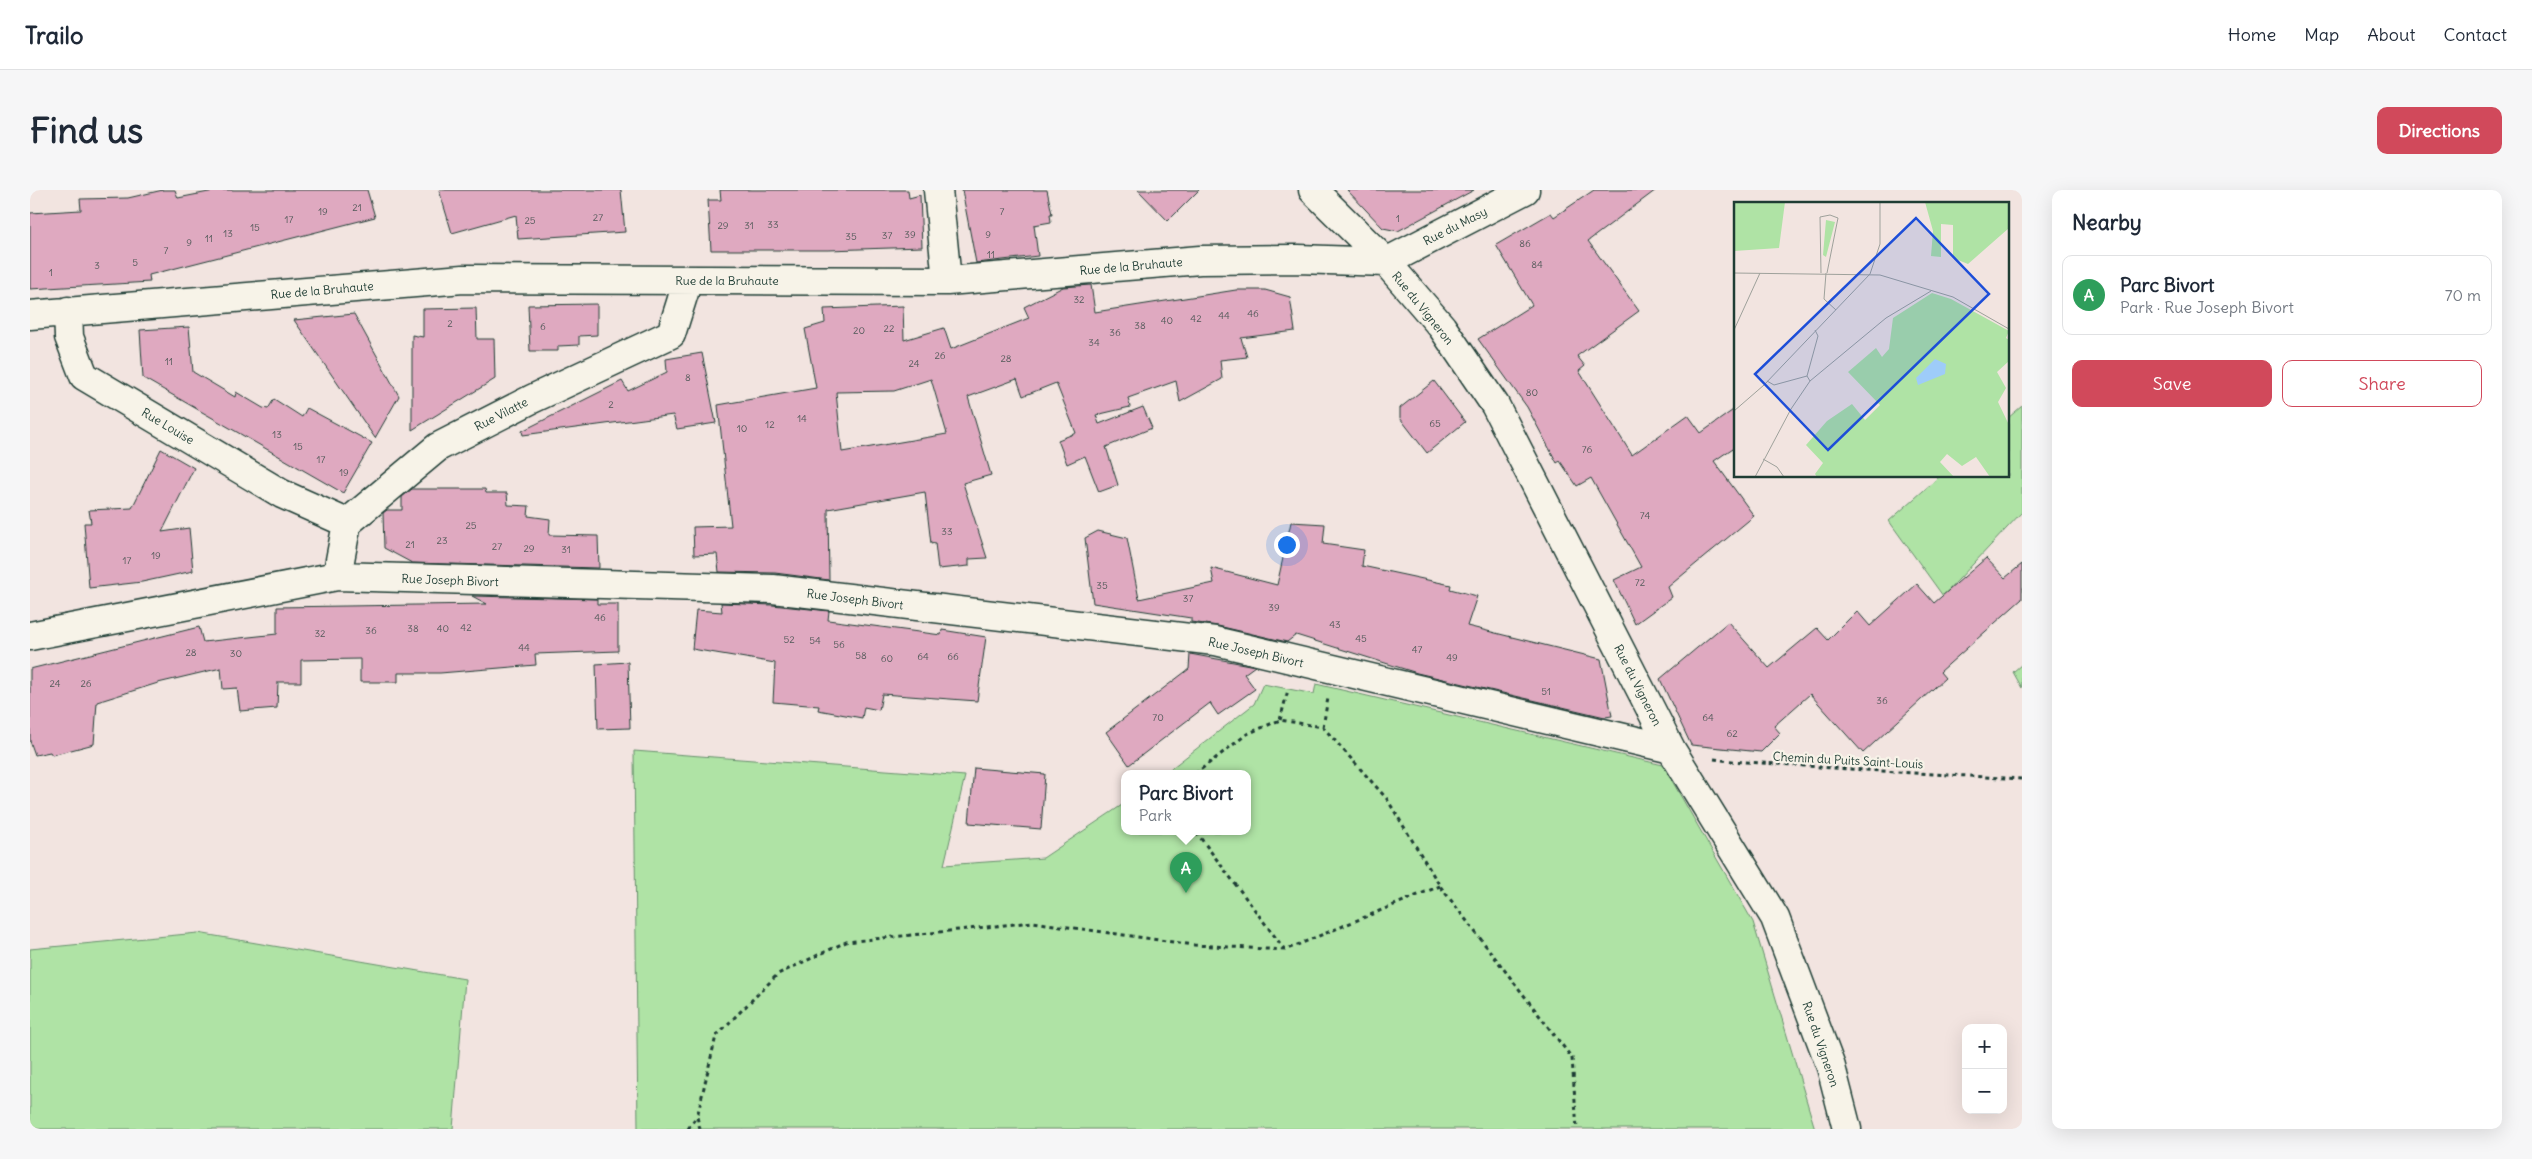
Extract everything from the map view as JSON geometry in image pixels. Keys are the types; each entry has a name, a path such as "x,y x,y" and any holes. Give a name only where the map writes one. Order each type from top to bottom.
{"street":[{"path":"938,190 947,281"},
{"name":"Rue du Vigneron","path":"1313,190 1386,262 1442,327 1495,406 1673,752 1775,918 1831,1067 1847,1129"},
{"name":"Rue du Masy","path":"1386,262 1525,190"},
{"name":"Rue de la Bruhaute","path":"68,311 463,279 947,281 1200,260 1298,259 1386,262"},
{"name":"Rue Vilatte","path":"347,523 438,447 532,399 671,334 688,280"},
{"path":"30,316 68,311"},
{"name":"Rue Louise","path":"68,311 69,336 84,376 282,494 347,523"},
{"path":"337,576 347,523"},
{"name":"Rue Joseph Bivort","path":"30,636 337,576 773,589 1214,641 1673,752"}],"path":[{"path":"1200,770 1247,734 1280,720 1323,727 1387,799 1440,886 1572,1058 1576,1129"},
{"name":"Chemin du Puits Saint-Louis","path":"1673,752 1756,765 1802,765 1904,774 1926,773 2022,780"},
{"path":"1198,835 1285,950"},
{"path":"688,1129 697,1117 716,1036 778,974 846,942 1032,922 1194,945 1285,950 1440,886"},
{"path":"697,1117 700,1129"}],"green space":[{"path":"2022,406 2022,512 1943,596 1889,521 1938,478 2010,478 2010,416"},
{"path":"2022,664 2022,688 2013,672"},
{"path":"1263,684 1314,694 1316,684 1663,765 1753,922 1815,1129 638,1129 634,751 965,776 944,865 1043,858 1121,806 1121,835 1251,835 1251,770 1169,770 1254,704"},
{"path":"198,933 465,979 453,1129 30,1129 30,949"}],"building":[{"path":"163,190 175,190 178,198 219,190 367,190 375,217 149,275 150,282 30,289 30,213 81,210 80,199 128,198"},
{"path":"439,190 621,190 625,232 518,239 516,215 452,233"},
{"path":"720,190 908,190 909,198 920,195 922,247 828,250 711,250 708,200 721,200"},
{"path":"962,190 1047,190 1052,214 1050,214 1051,222 1034,225 1038,256 976,263"},
{"path":"1138,190 1199,190 1168,221"},
{"path":"1347,190 1474,190 1398,231 1383,228"},
{"path":"1594,190 1656,190 1588,241 1639,311 1577,356 1585,366 1579,371 1632,455 1688,415 1701,433 1734,409 1734,447 1714,461 1754,516 1668,587 1672,597 1635,624 1614,580 1641,567 1591,478 1577,486 1560,461 1557,463 1527,407 1478,339 1532,305 1496,245 1551,213 1554,217"},
{"path":"1091,285 1095,312 1236,290 1265,290 1290,297 1295,331 1241,338 1247,357 1220,360 1222,379 1180,402 1176,381 1128,398 1130,407 1096,415 1099,424 1143,407 1152,428 1106,447 1118,485 1099,492 1085,456 1067,464 1058,440 1076,433 1056,383 1023,396 1017,379 968,397 991,475 963,483 987,558 969,559 969,566 938,569 935,543 931,544 925,492 828,509 829,580 775,573 719,572 717,554 694,555 693,527 731,526 718,405 816,388 805,329 825,323 824,309 903,306 904,340 944,328 951,349 1029,318 1024,307 1063,287","holes":["931,379 947,434 842,452 836,392 894,391"]},
{"path":"597,304 597,335 579,336 579,345 558,346 558,351 530,351 528,305"},
{"path":"476,308 477,339 494,339 495,379 412,430 412,335 423,337 423,309"},
{"path":"354,314 399,396 375,438 294,320"},
{"path":"189,327 193,372 235,397 236,392 263,408 268,409 274,399 302,417 307,408 372,443 343,493 143,378 140,330"},
{"path":"702,353 716,423 677,429 673,415 523,435 522,431 622,381 628,391 667,372 666,359"},
{"path":"1434,381 1465,422 1427,453 1400,418 1400,408"},
{"path":"161,449 194,468 162,532 189,528 193,571 142,582 89,588 84,523 91,523 89,510 132,508"},
{"path":"412,489 485,489 486,493 507,493 508,505 529,506 528,516 550,519 549,535 598,536 599,568 412,563 384,548 383,513 387,510 402,510 402,497"},
{"path":"1291,522 1325,524 1323,544 1364,550 1362,566 1451,585 1450,589 1477,596 1467,626 1601,659 1612,716 1605,717 1417,673 1296,635 1287,642 1218,626 1191,622 1191,618 1093,603 1085,538 1098,531 1127,538 1139,599 1214,583 1211,568 1277,585"},
{"path":"1986,558 2005,578 2022,564 2022,599 1940,672 1945,678 1863,753 1810,694 1774,726 1780,733 1761,752 1691,745 1660,679 1728,622 1769,668 1817,628 1828,640 1857,611 1870,626 1917,584 1934,603"},
{"path":"472,596 597,599 597,604 618,604 618,651 535,654 536,665 440,673 398,673 398,682 360,682 360,659 301,660 301,682 278,682 277,708 240,711 237,688 223,689 221,668 158,683 97,702 94,744 52,755 50,752 35,755 30,741 30,669 199,627 203,642 277,634 277,607 487,604"},
{"path":"721,603 772,605 829,611 828,620 941,635 942,630 986,637 977,701 882,694 879,710 864,707 862,718 818,710 819,706 773,702 775,663 692,649 696,610 722,612"},
{"path":"1190,654 1255,666 1244,674 1255,689 1218,715 1210,703 1129,765 1106,732 1189,669"},
{"path":"628,662 630,728 598,729 596,664"},
{"path":"974,768 1045,774 1041,829 969,823"}],"place":[{"name":"Parc Bivort","path":"1186,893"}]}
